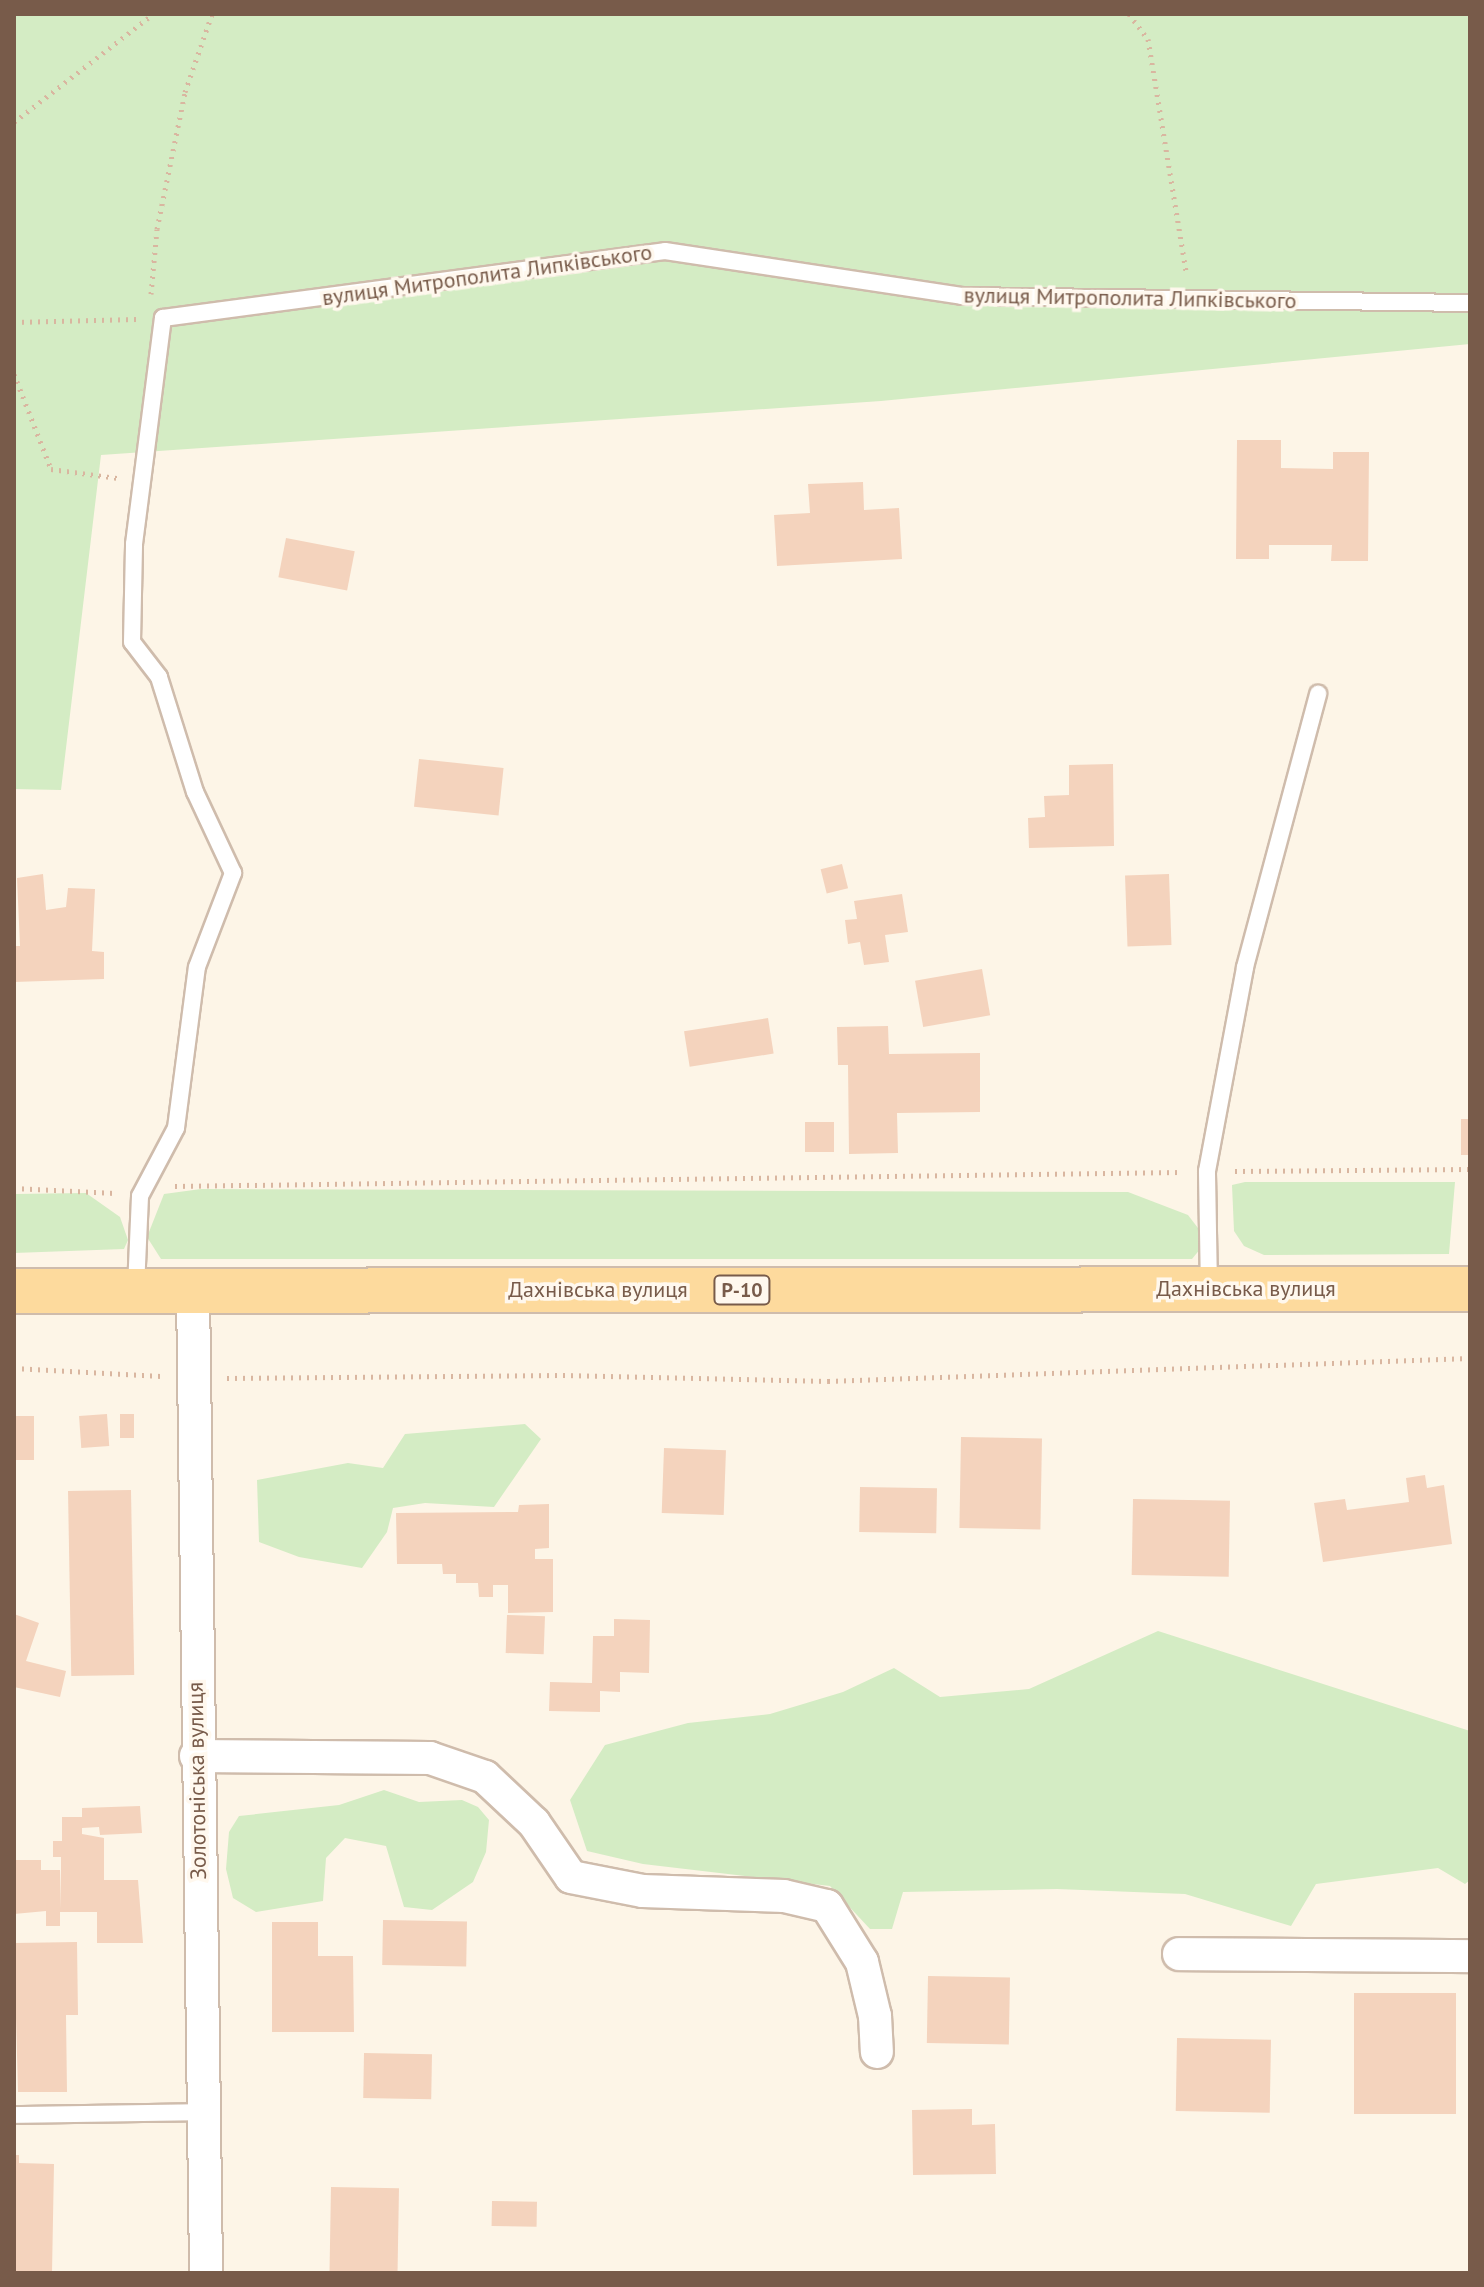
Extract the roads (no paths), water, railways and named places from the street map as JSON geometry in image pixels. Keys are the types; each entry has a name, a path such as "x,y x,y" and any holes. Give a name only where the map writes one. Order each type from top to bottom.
{"main road":[{"name":"Дахнівська вулиця","path":"14,1291 1470,1289"}],"street":[{"name":"Золотоніська вулиця","path":"193,1290 196,1756 206,2273"},
{"path":"196,1756 430,1758 485,1777 534,1823 571,1877 643,1891 784,1896 827,1906 862,1962 875,2016 877,2052"},
{"path":"1179,1954 1470,1956"}],"lane":[{"name":"вулиця Митрополита Липківського","path":"136,1290 140,1196 176,1128 197,967 233,873 195,792 159,677 132,642 134,544 163,318 665,251 962,296 1470,303"},
{"path":"1209,1289 1207,1171 1245,967 1318,694"},
{"path":"14,2115 203,2112"}]}
